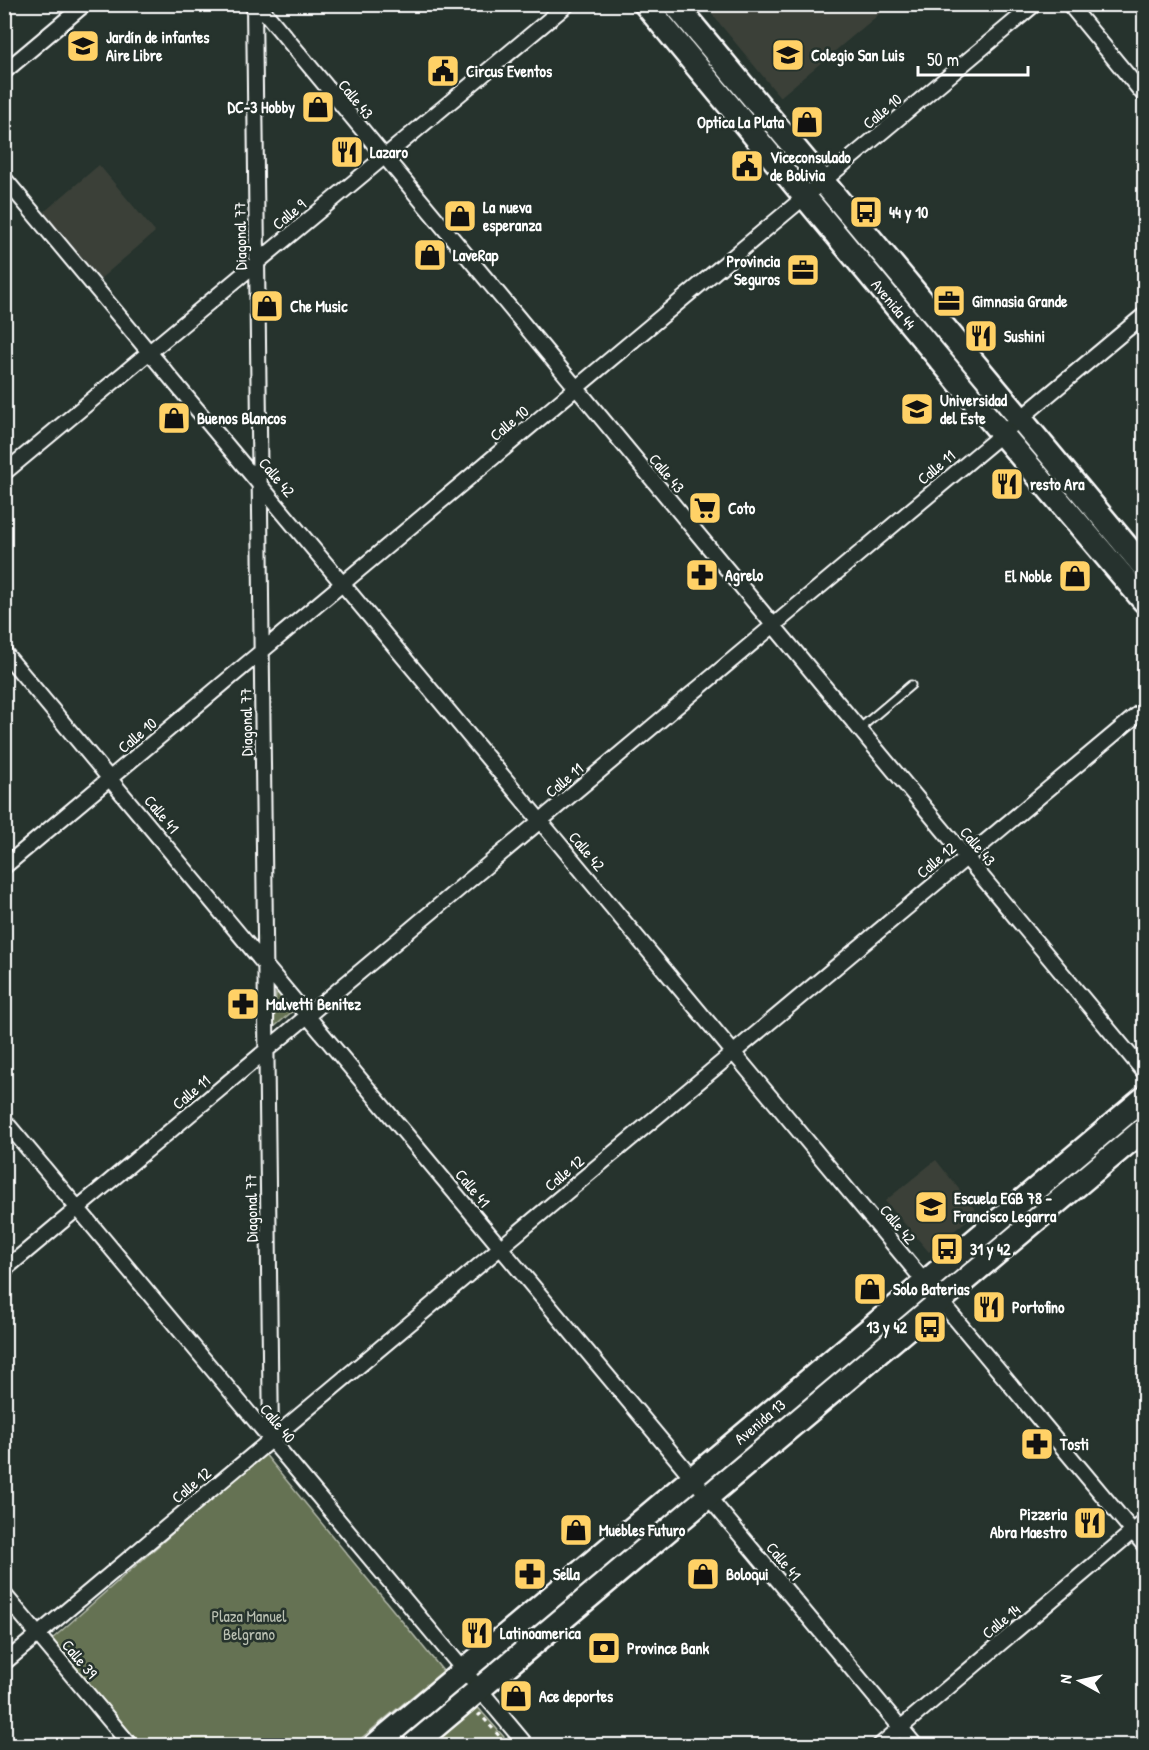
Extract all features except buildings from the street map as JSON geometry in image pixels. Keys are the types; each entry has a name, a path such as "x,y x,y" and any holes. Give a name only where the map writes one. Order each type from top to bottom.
{"main road":[{"name":"Avenida 44","path":"645,4 1021,419 1144,567"},
{"name":"Avenida 44","path":"675,4 1002,434 1144,601"},
{"name":"Avenida 13","path":"374,1746 1144,1098"},
{"name":"Avenida 13","path":"412,1746 1144,1129"}],"street":[{"path":"4,72 85,4"},
{"name":"Calle 43","path":"256,4 1144,1072"},
{"name":"Diagonal 77","path":"256,4 259,481 271,1439"},
{"name":"Calle 9","path":"4,473 568,4"},
{"name":"Calle 10","path":"4,867 1035,4"},
{"path":"1069,4 1144,95"},
{"name":"Calle 42","path":"4,178 1144,1545"},
{"name":"Calle 11","path":"4,1270 1144,315"},
{"name":"Calle 41","path":"4,652 916,1746"},
{"name":"Calle 12","path":"4,1663 1144,709"},
{"name":"Calle 40","path":"4,1120 528,1746"},
{"name":"Calle 14","path":"879,1746 1144,1522"},
{"name":"Calle 39","path":"4,1594 131,1746"}],"lane":[{"path":"859,729 911,685"}],"path":[{"path":"480,1714 507,1746"}],"shaded area":[{"name":"Colegio San Luis","path":"721,4 890,5 780,97 711,13"},
{"path":"99,165 155,232 100,279 44,212"},
{"name":"Escuela EGB 78 - Francisco Legarra","path":"936,1160 977,1212 929,1252 885,1201"}],"green space":[{"path":"276,991 293,1011 274,1027"},
{"name":"Plaza Manuel Belgrano","path":"264,1453 443,1671 353,1745 141,1745 52,1639"},
{"path":"474,1703 511,1745 424,1746"}],"place":[{"name":"Jardín de infantes Aire Libre","path":"83,46"},
{"name":"Colegio San Luis","path":"788,55"},
{"name":"Circus Eventos","path":"443,71"},
{"name":"DC-3 Hobby","path":"318,107"},
{"name":"Optica La Plata","path":"807,122"},
{"name":"Lazaro","path":"347,152"},
{"name":"Viceconsulado de Bolivia","path":"747,166"},
{"name":"44 y 10","path":"866,212"},
{"name":"La nueva esperanza","path":"460,216"},
{"name":"LaveRap","path":"430,255"},
{"name":"Provincia Seguros","path":"803,270"},
{"name":"Gimnasia Grande","path":"949,301"},
{"name":"Che Music","path":"267,306"},
{"name":"Sushini","path":"981,336"},
{"name":"Universidad del Este","path":"917,409"},
{"name":"Buenos Blancos","path":"174,418"},
{"name":"resto Ara","path":"1007,484"},
{"name":"Coto","path":"705,508"},
{"name":"Agrelo","path":"702,575"},
{"name":"El Noble","path":"1075,576"},
{"name":"Malvetti Benitez","path":"243,1004"},
{"name":"Escuela EGB 78 - Francisco Legarra","path":"931,1207"},
{"name":"31 y 42","path":"947,1249"},
{"name":"Solo Baterias","path":"870,1289"},
{"name":"Portofino","path":"989,1307"},
{"name":"13 y 42","path":"930,1327"},
{"name":"Tosti","path":"1037,1444"},
{"name":"Pizzeria Abra Maestro","path":"1090,1523"},
{"name":"Muebles Futuro","path":"576,1530"},
{"name":"Sella","path":"530,1574"},
{"name":"Boloqui","path":"703,1574"},
{"name":"Latinoamerica","path":"477,1633"},
{"name":"Province Bank","path":"604,1648"},
{"name":"Ace deportes","path":"516,1696"}]}
